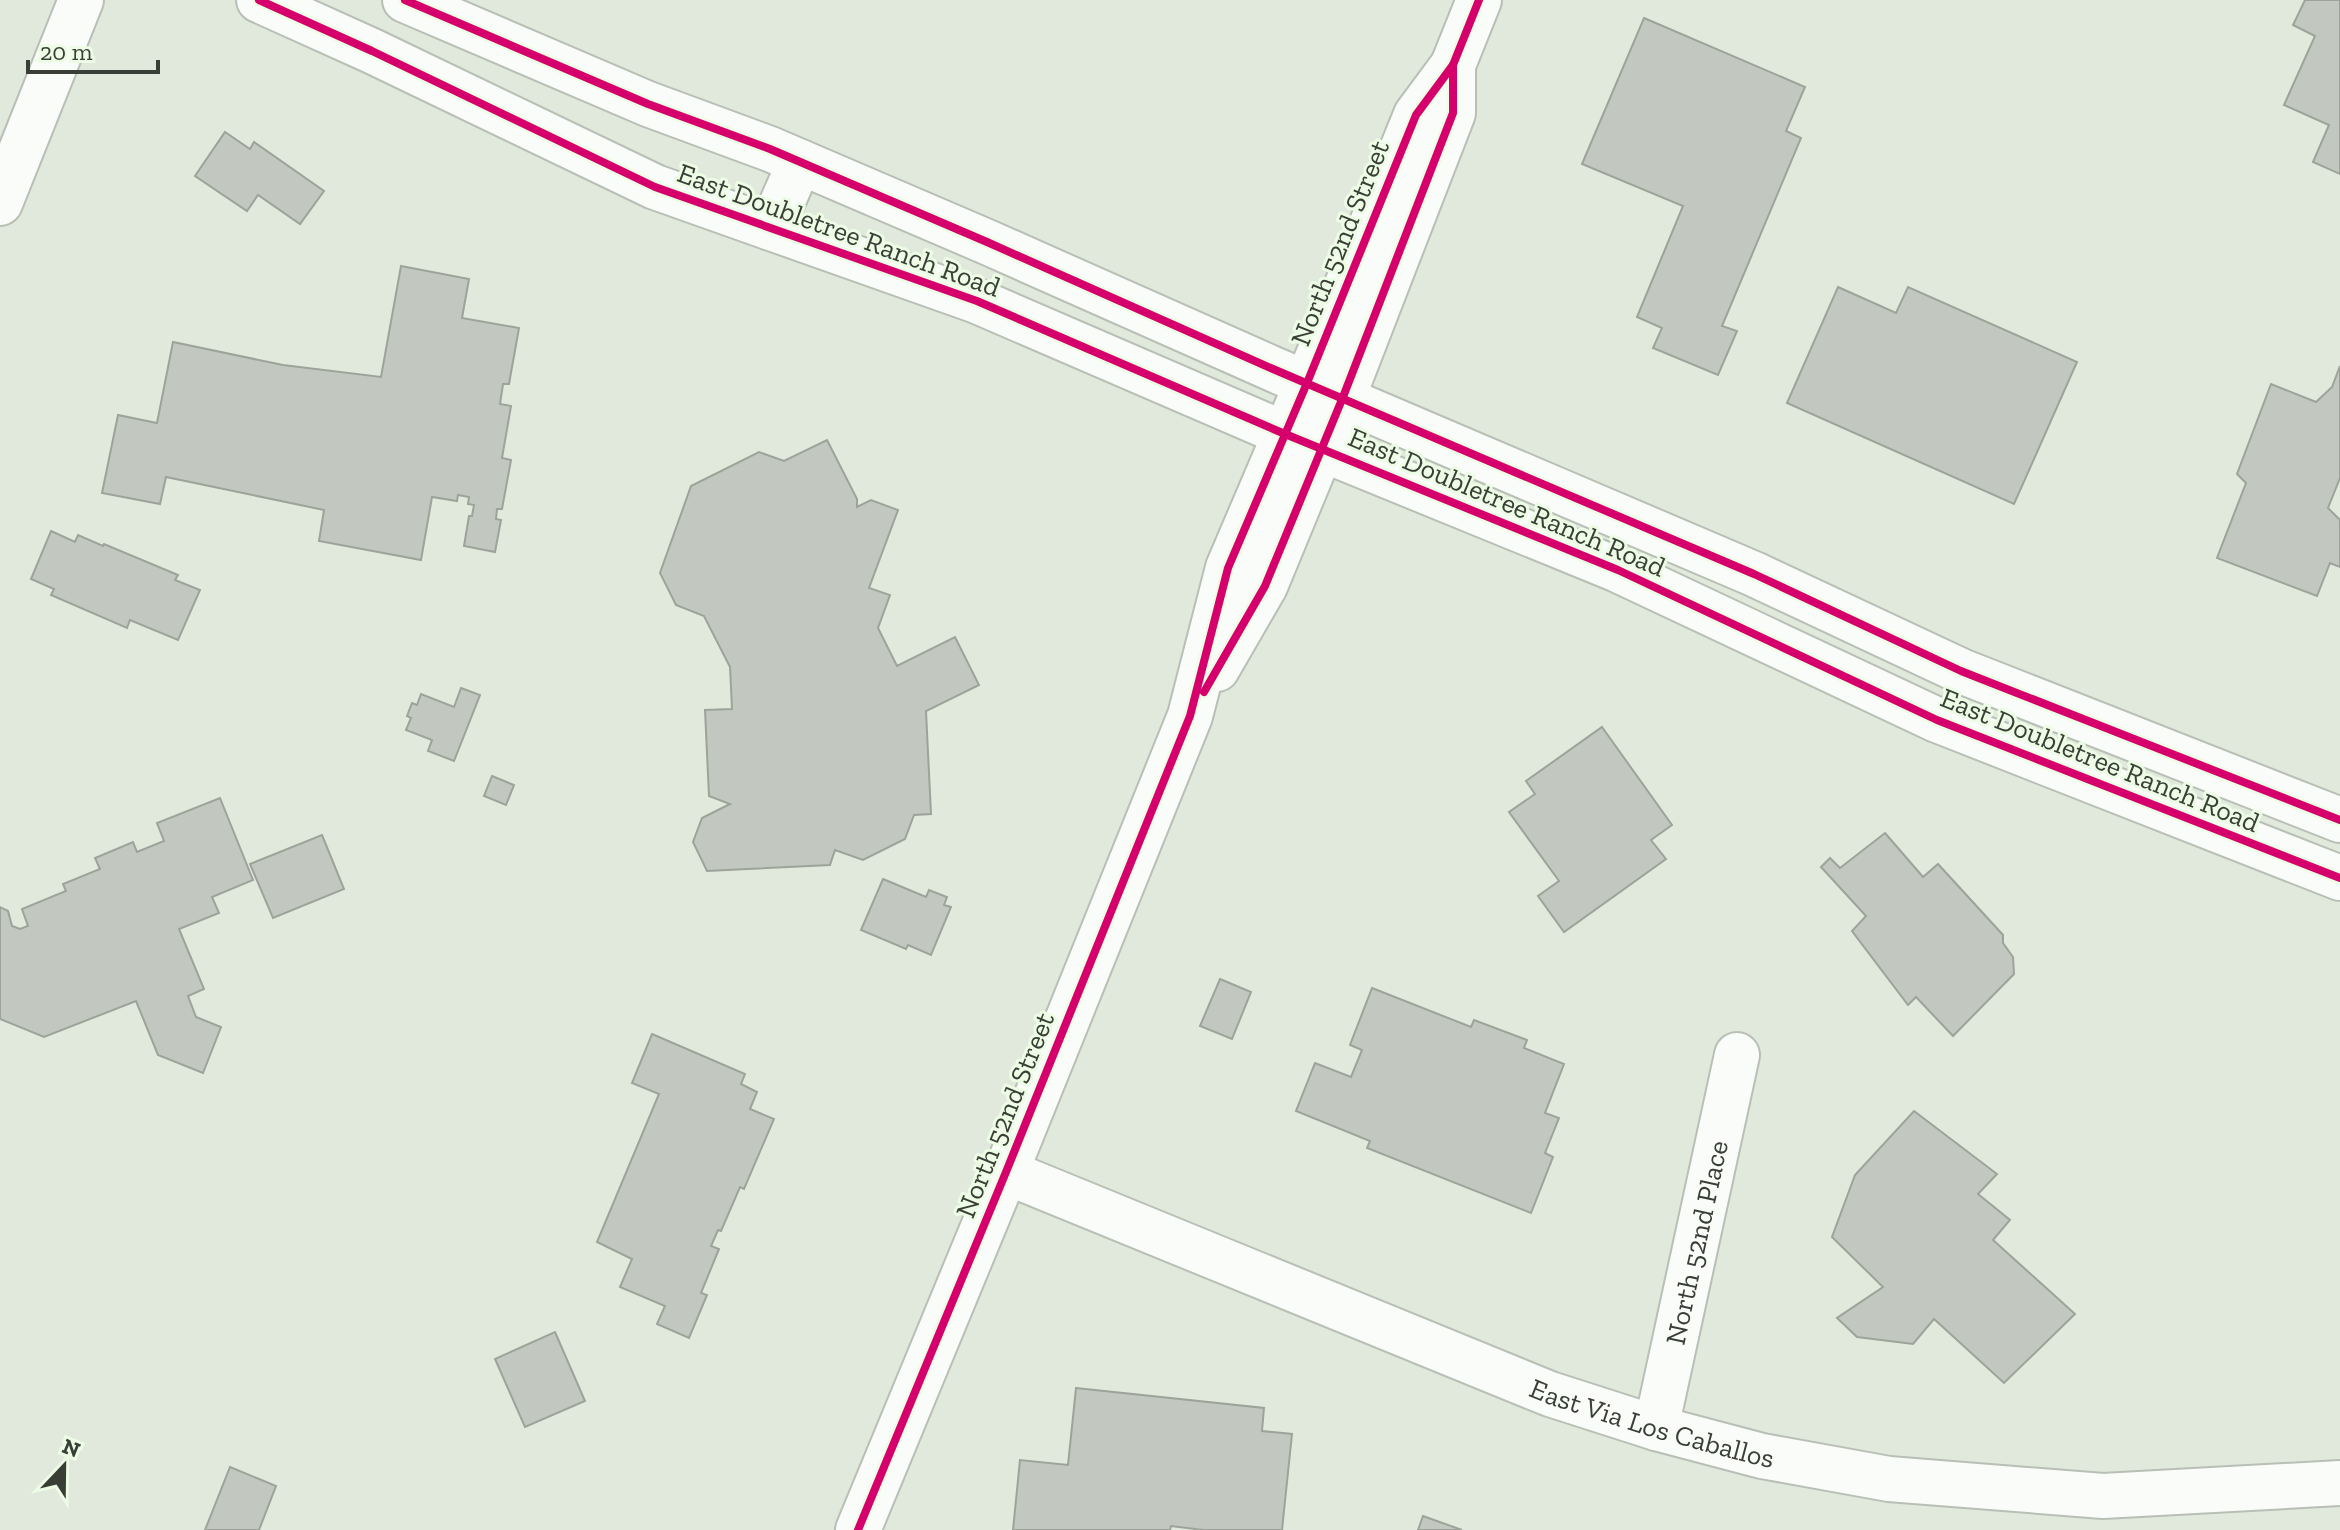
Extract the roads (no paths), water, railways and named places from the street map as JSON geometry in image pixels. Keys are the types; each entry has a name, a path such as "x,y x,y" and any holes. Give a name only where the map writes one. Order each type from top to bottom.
{"main road":[{"path":"0,203 81,0"},
{"name":"East Doubletree Ranch Road","path":"259,0 655,187 977,301 1303,441 1618,570 1937,720 2340,878"},
{"name":"East Doubletree Ranch Road","path":"405,0 648,104 800,162 1754,574 1961,671 2340,820"},
{"name":"North 52nd Street","path":"858,1530 1190,716 1228,568 1303,441 1453,113 1453,65 1479,0"},
{"path":"771,228 800,162"},
{"path":"1937,720 1961,671"},
{"name":"North 52nd Place","path":"1656,1428 1737,1055"},
{"name":"East Via Los Caballos","path":"1006,1172 1550,1394 1656,1428 1762,1456 2102,1513 2340,1483"}]}
